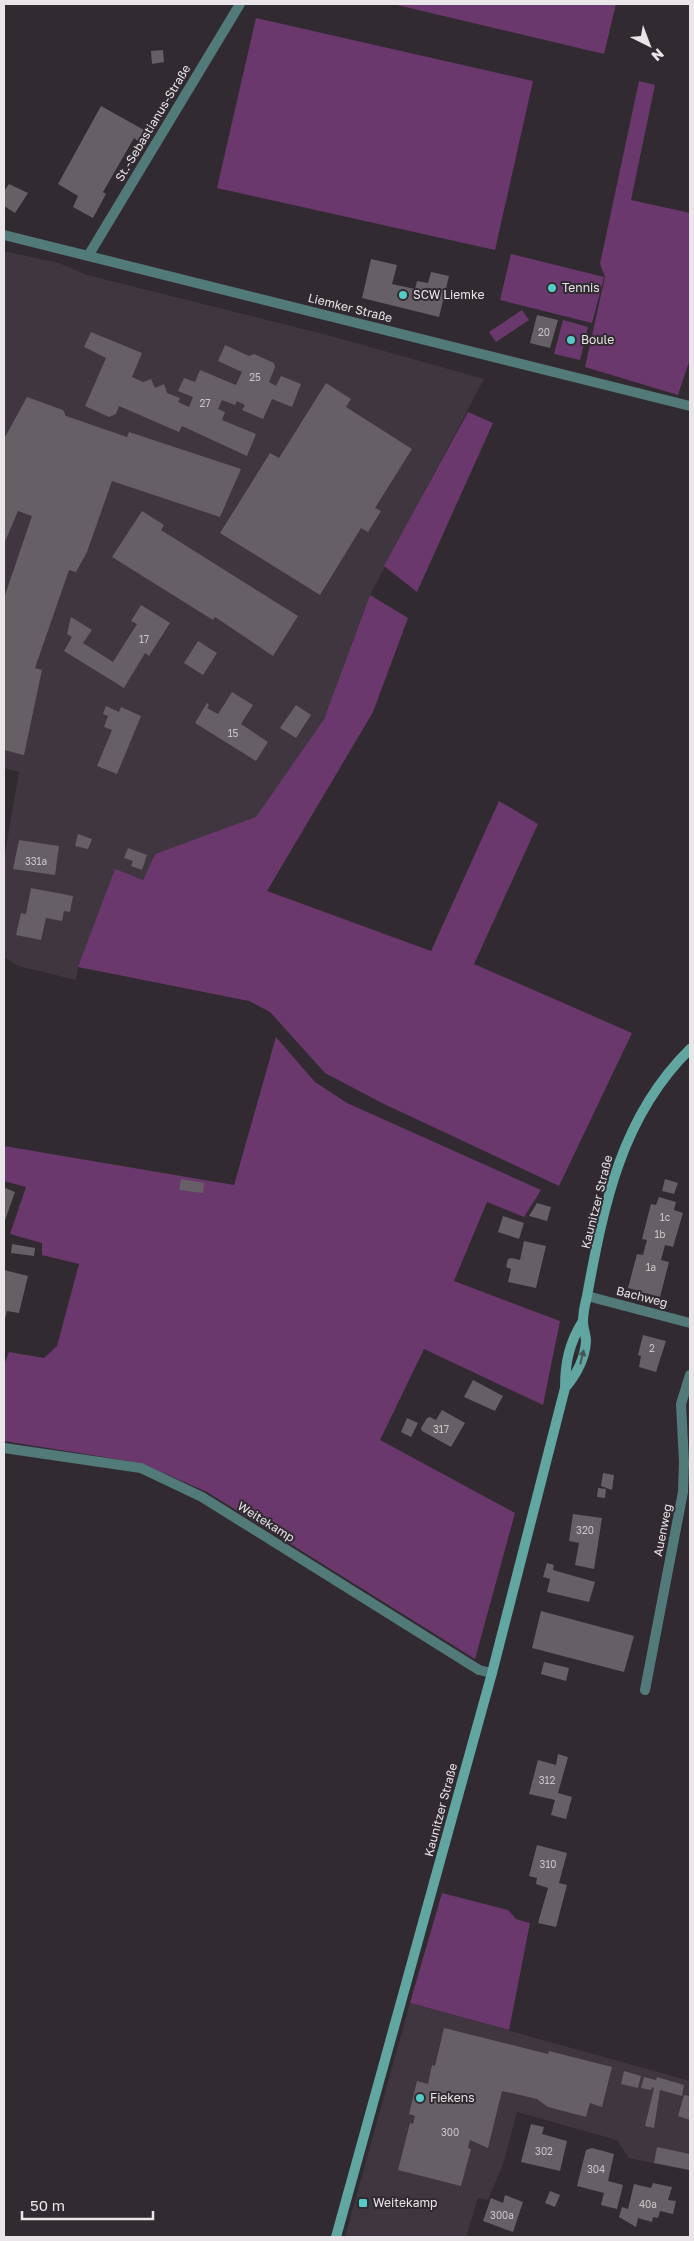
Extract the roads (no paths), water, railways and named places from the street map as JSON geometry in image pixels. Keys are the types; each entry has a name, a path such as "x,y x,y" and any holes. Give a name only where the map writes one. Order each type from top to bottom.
{"street":[{"name":"St.-Sebastianus-Straße","path":"88,256 240,4"},
{"name":"Liemker Straße","path":"4,235 690,406"},
{"name":"Kaunitzer Straße","path":"336,2237 492,1673 565,1388 565,1369 572,1338 583,1321 618,1162 638,1116 670,1069 690,1049"},
{"name":"Bachweg","path":"587,1296 690,1323"},
{"name":"Auenweg","path":"645,1690 683,1492 681,1404 690,1374"},
{"name":"Weitekamp","path":"4,1448 141,1468 202,1497 479,1670 492,1673"}],"place":[{"name":"Tennis","path":"552,288"},
{"name":"SCW Liemke","path":"403,295"},
{"name":"Boule","path":"571,340"},
{"name":"Fiekens","path":"420,2098"},
{"name":"Weitekamp","path":"363,2203"}]}
